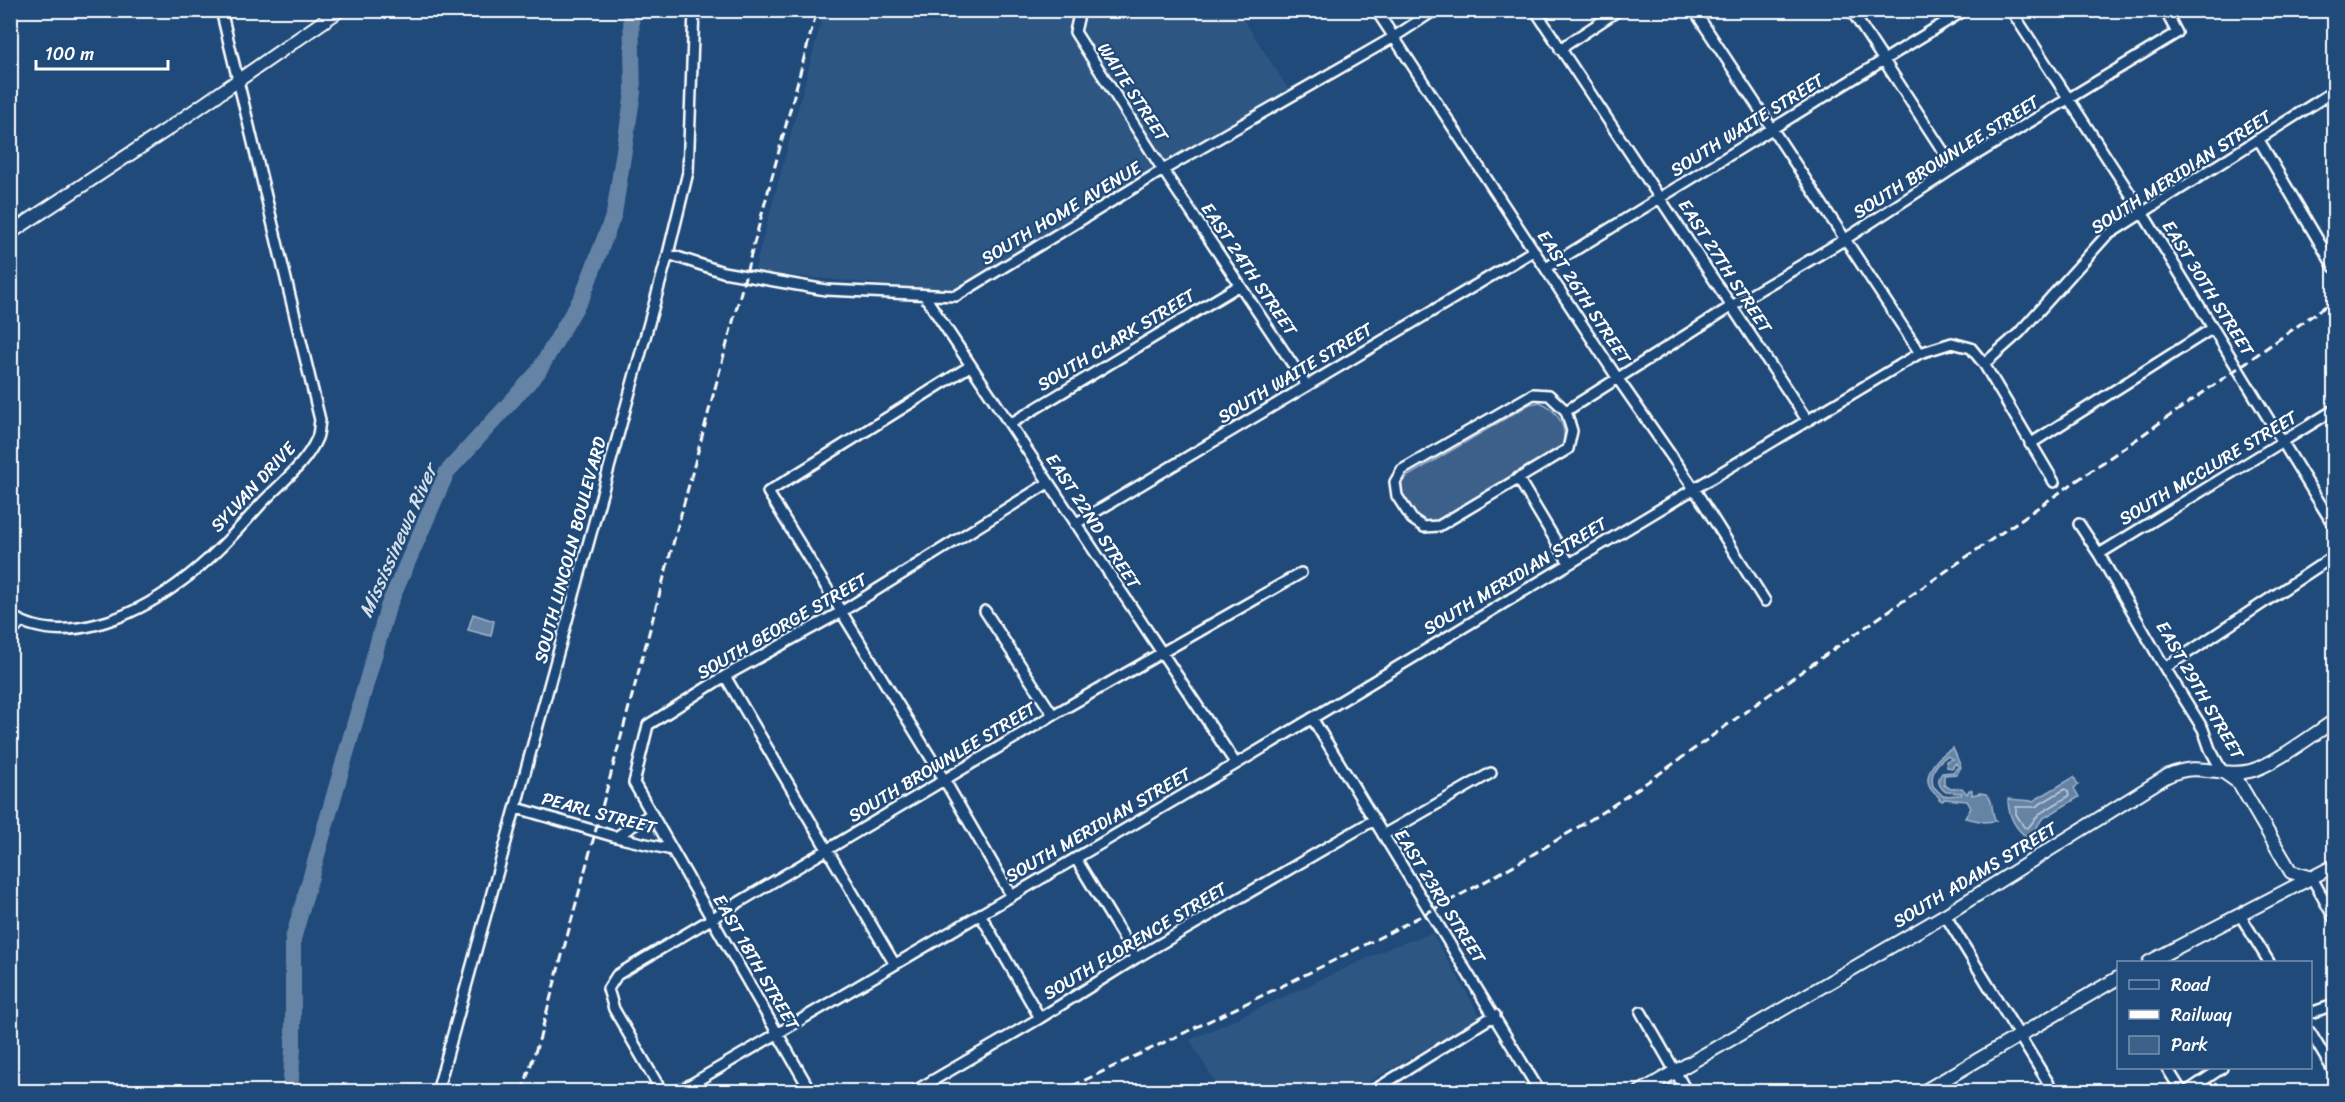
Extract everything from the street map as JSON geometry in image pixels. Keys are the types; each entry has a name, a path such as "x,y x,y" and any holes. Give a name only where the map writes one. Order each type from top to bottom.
{"main road":[{"path":"10,233 340,10"},
{"name":"SOUTH ADAMS STREET","path":"1640,1092 1946,915 2167,776 2179,770 2197,768 2250,771 2266,764 2334,721"},
{"name":"EAST 29TH STREET","path":"2222,771 2239,783 2291,872"},
{"path":"2153,961 2334,866"},
{"path":"2283,894 2291,872 2312,878"},
{"path":"1923,1092 2018,1035 2117,981"}],"street":[{"name":"SYLVAN DRIVE","path":"10,615 21,622 50,629 79,630 128,614 179,584 234,534 300,464 317,438 320,420 221,10"},
{"name":"SOUTH LINCOLN BOULEVARD","path":"437,1092 517,808 668,254 688,172 694,10"},
{"name":"WAITE STREET","path":"1080,10 1075,32 1163,170"},
{"name":"EAST 26TH STREET","path":"1376,10 1618,379 1695,490 1765,601"},
{"name":"SOUTH HOME AVENUE","path":"668,254 723,272 825,290 956,296 1163,170 1394,37 1436,10"},
{"name":"EAST 27TH STREET","path":"1536,10 1807,420"},
{"path":"1560,49 1618,10"},
{"path":"1694,10 1920,353"},
{"path":"1851,10 1954,168"},
{"name":"SOUTH WAITE STREET","path":"1546,268 1965,10"},
{"name":"EAST 30TH STREET","path":"2011,10 2142,212 2334,526"},
{"name":"SOUTH BROWNLEE STREET","path":"1566,411 1732,306 1844,240 1954,168 2177,33 2164,10"},
{"name":"SOUTH MERIDIAN STREET","path":"678,1092 1236,764 1920,353 1952,343 1971,348 1984,363 2019,333 2106,236 2334,91"},
{"path":"2259,140 2334,267"},
{"name":"EAST 24TH STREET","path":"1163,170 1307,386"},
{"name":"SOUTH WAITE STREET","path":"1075,524 1533,251"},
{"name":"SOUTH CLARK STREET","path":"1010,424 1240,285"},
{"name":"EAST 22ND STREET","path":"924,295 1236,764"},
{"path":"2030,444 2213,328"},
{"path":"1984,363 2054,482"},
{"path":"970,366 768,492 945,781 1011,895"},
{"path":"1533,394 1549,395 1566,411 1572,431 1568,449 1439,526 1424,527 1412,519 1397,496 1395,482 1402,470 1533,394"},
{"name":"SOUTH MCCLURE STREET","path":"2099,554 2334,410"},
{"path":"1518,478 1569,562"},
{"name":"SOUTH GEORGE STREET","path":"672,850 634,783 648,724 725,676 841,612 1048,483"},
{"name":"EAST 29TH STREET","path":"2079,524 2203,729 2210,749 2222,771"},
{"path":"2165,668 2334,556"},
{"name":"SOUTH BROWNLEE STREET","path":"662,1092 614,1009 608,989 617,975 1053,716 1301,573"},
{"path":"985,611 1053,716"},
{"path":"10,634 21,622"},
{"path":"725,676 894,963"},
{"name":"EAST 23RD STREET","path":"1312,718 1540,1092"},
{"path":"1383,835 1491,773"},
{"name":"PEARL STREET","path":"517,808 616,837 672,850"},
{"path":"616,837 651,814"},
{"name":"SOUTH FLORENCE STREET","path":"913,1092 1040,1018 1136,958 1374,820"},
{"name":"EAST 18TH STREET","path":"672,850 811,1092"},
{"path":"1076,859 1136,958"},
{"path":"2312,878 2334,918"},
{"path":"980,914 1040,1018"},
{"path":"1946,915 2054,1092"},
{"path":"2240,915 2268,961"},
{"path":"2312,1012 2334,1005"},
{"path":"1641,1012 1687,1092"},
{"path":"1371,1092 1495,1015"},
{"path":"2312,1035 2334,1072"},
{"path":"2168,1069 2184,1092 2220,1069"}],"shaded area":[{"path":"824,11 1238,11 1291,93 952,291 754,272"},
{"path":"1432,933 1481,1017 1353,1091 1220,1091 1190,1040 1394,946"}],"green space":[{"path":"1540,402 1552,409 1563,426 1562,446 1436,521 1430,524 1416,520 1400,495 1402,482 1408,476 1530,404"}],"water":[{"path":"473,614 494,621 491,636 468,630"},
{"path":"1953,748 1961,767 1957,774 1944,775 1944,785 1951,789 1962,788 1967,794 1969,790 1972,790 1972,795 1986,794 1991,800 1996,821 1984,822 1965,818 1971,808 1967,801 1939,800 1939,797 1932,791 1928,777 1930,770 1946,752","holes":["1947,756 1953,759 1946,761 1947,767 1952,768 1956,763 1958,767 1953,772 1942,773 1939,783 1946,792 1962,793 1961,795 1943,796 1933,786 1933,773 1937,765"]},
{"path":"2074,777 2078,785 2074,788 2079,797 2042,819 2029,839 2013,822 2008,799 2033,801"}],"waterway":[{"name":"Mississinewa River","path":"290,1092 293,1048 293,939 388,607 447,472 538,372 583,295 614,214 633,93 631,10"}],"railway":[{"path":"522,1092 540,1037 817,10"},
{"path":"1060,1092 1392,931 1522,861 1585,823 1643,785 1785,683 2334,300"}]}
